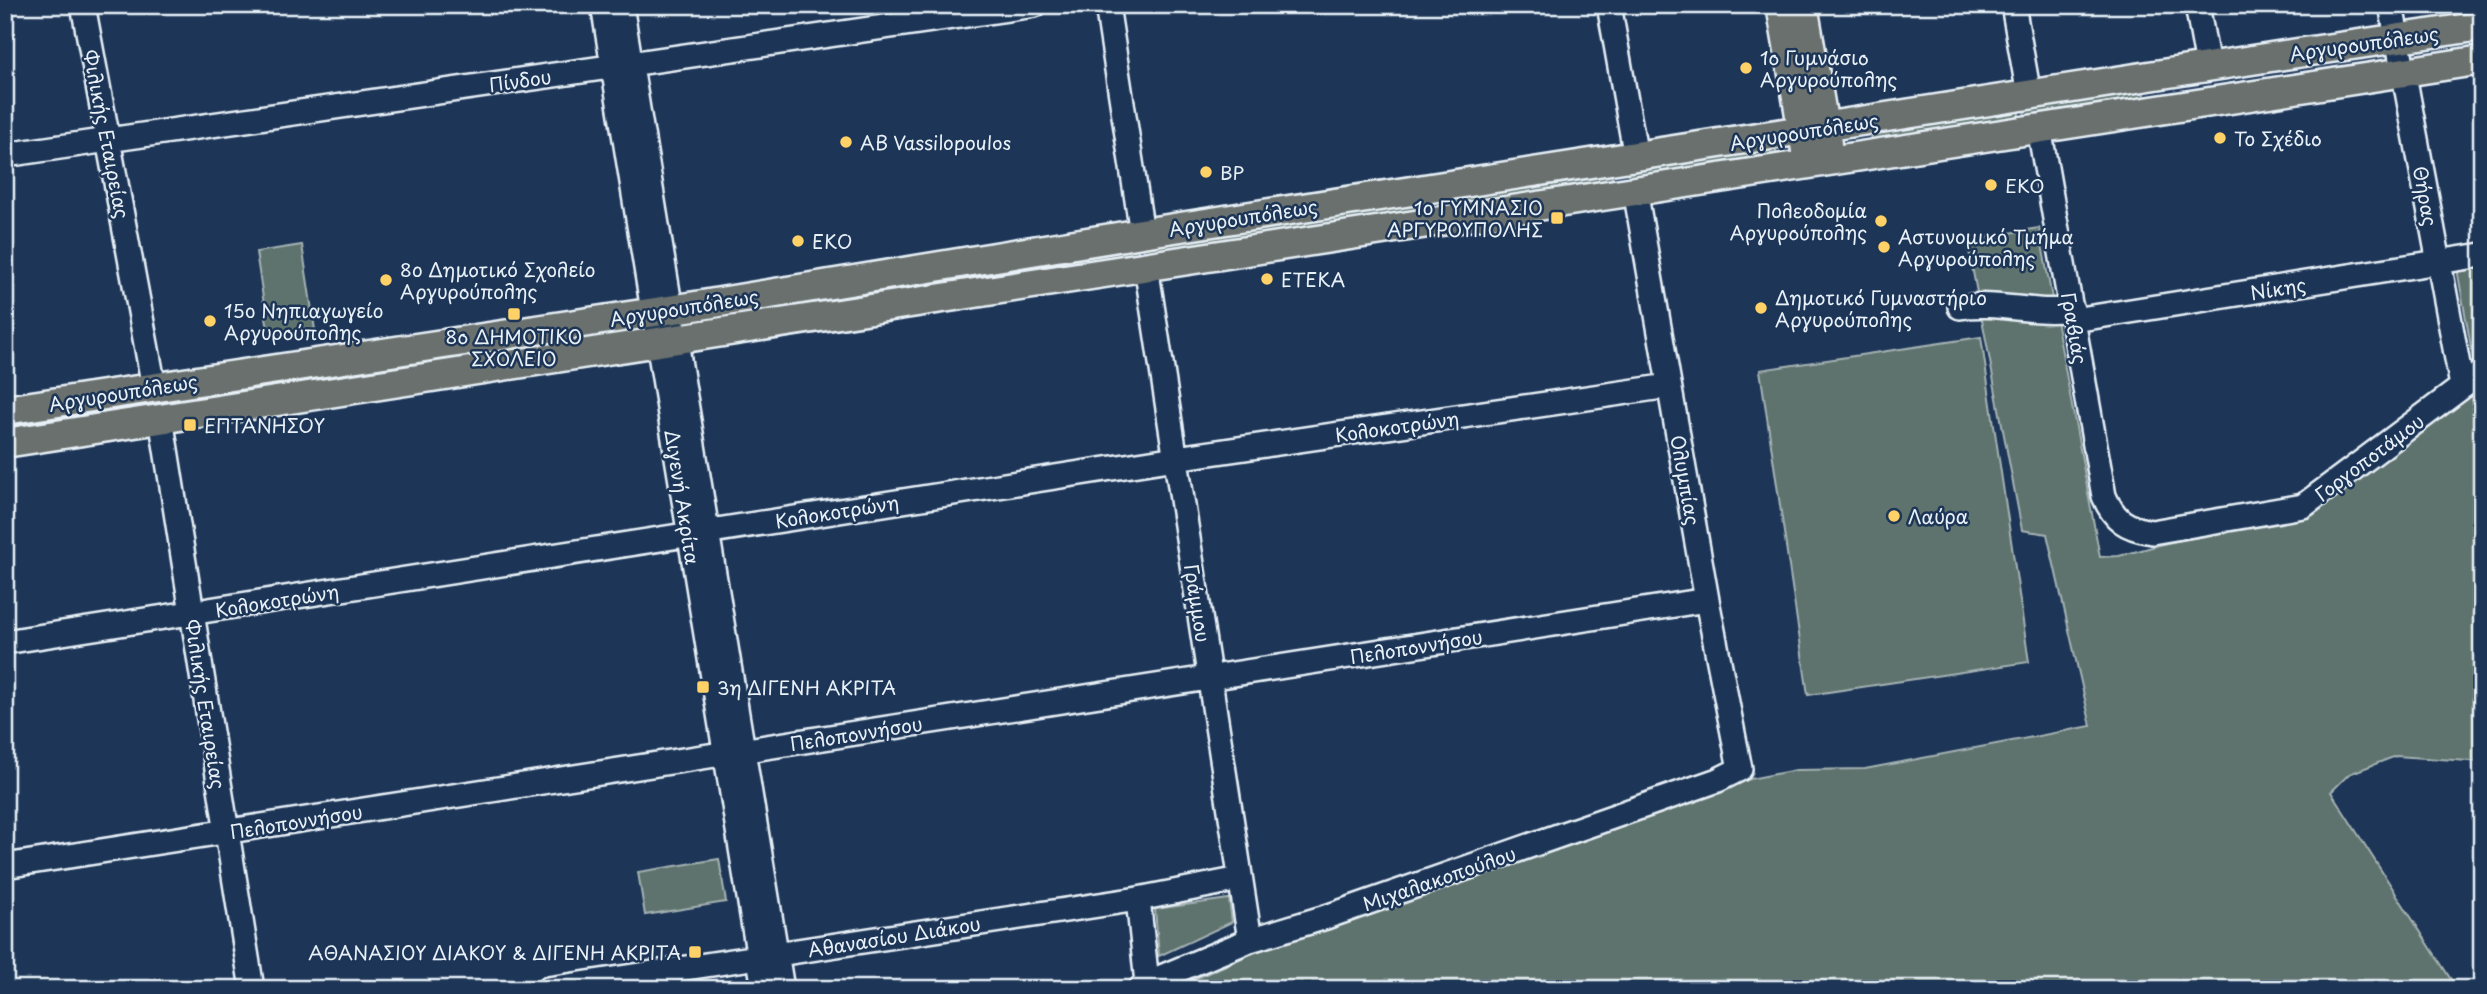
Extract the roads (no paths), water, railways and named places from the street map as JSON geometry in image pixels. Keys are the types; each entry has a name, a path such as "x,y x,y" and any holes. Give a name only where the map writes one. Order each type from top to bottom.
{"main road":[{"path":"1781,5 1814,129"},
{"path":"1803,5 1819,161"},
{"name":"Αργυρουπόλεως","path":"5,410 662,310 2208,66 2482,26"},
{"name":"Αργυρουπόλεως","path":"5,443 2482,60"}],"street":[{"name":"Φιλικής Εταιρείας","path":"83,5 154,387"},
{"name":"Διγενή Ακρίτα","path":"603,5 622,65 667,339 767,955 764,989"},
{"name":"Διγενή Ακρίτα","path":"621,5 622,65"},
{"name":"Πίνδου","path":"5,155 1035,5"},
{"path":"1107,5 1142,233"},
{"path":"1609,5 1636,157"},
{"path":"2012,5 2029,95"},
{"path":"2197,5 2208,66"},
{"name":"Θήρας","path":"2391,5 2462,386"},
{"name":"Γραβιάς","path":"2039,128 2104,496 2111,512 2123,522"},
{"name":"Ολυμπίας","path":"1635,190 1707,600 1740,769"},
{"name":"Νίκης","path":"1960,307 1979,304 2073,315 2482,255"},
{"name":"Γράμμου","path":"1146,266 1250,940"},
{"name":"Γοργοποτάμου","path":"2123,522 2152,532 2303,506 2482,372"},
{"name":"Κολοκοτρώνη","path":"5,642 1176,458 1669,386"},
{"name":"Φιλικής Εταιρείας","path":"161,418 252,989"},
{"name":"Πελοποννήσου","path":"5,866 1707,600"},
{"name":"Μιχαλακοπούλου","path":"1143,986 1250,940 1339,912 1718,780 1740,769"},
{"name":"Αθανασίου Διάκου","path":"548,989 1138,899 1240,879"},
{"path":"1138,899 1143,986"},
{"name":"Διγενή Ακρίτα","path":"767,955 782,989"}],"place":[{"name":"1ο Γυμνάσιο Αργυρούπολης","path":"1746,68"},
{"name":"Το Σχέδιο","path":"2220,138"},
{"name":"AB Vassilopoulos","path":"846,142"},
{"name":"BP","path":"1206,172"},
{"name":"EKO","path":"1991,185"},
{"name":"1ο ΓΥΜΝΑΣΙΟ ΑΡΓΥΡΟΥΠΟΛΗΣ","path":"1557,218"},
{"name":"Πολεοδομία Αργυρούπολης","path":"1881,221"},
{"name":"ΕΚΟ","path":"798,241"},
{"name":"Αστυνομικό Τμήμα Αργυρούπολης","path":"1884,247"},
{"name":"ΕΤΕΚΑ","path":"1267,279"},
{"name":"8ο Δημοτικό Σχολείο Αργυρούπολης","path":"386,280"},
{"name":"Δημοτικό Γυμναστήριο Αργυρούπολης","path":"1761,308"},
{"name":"8ο ΔΗΜΟΤΙΚΟ ΣΧΟΛΕΙΟ","path":"514,314"},
{"name":"15ο Νηπιαγωγείο Αργυρούπολης","path":"210,321"},
{"name":"ΕΠΤΑΝΗΣΟΥ","path":"190,425"},
{"name":"Λαύρα","path":"1894,516"},
{"name":"3η ΔΙΓΕΝΗ ΑΚΡΙΤΑ","path":"703,687"},
{"name":"ΑΘΑΝΑΣΙΟΥ ΔΙΑΚΟΥ & ΔΙΓΕΝΗ ΑΚΡΙΤΑ","path":"695,952"}]}
